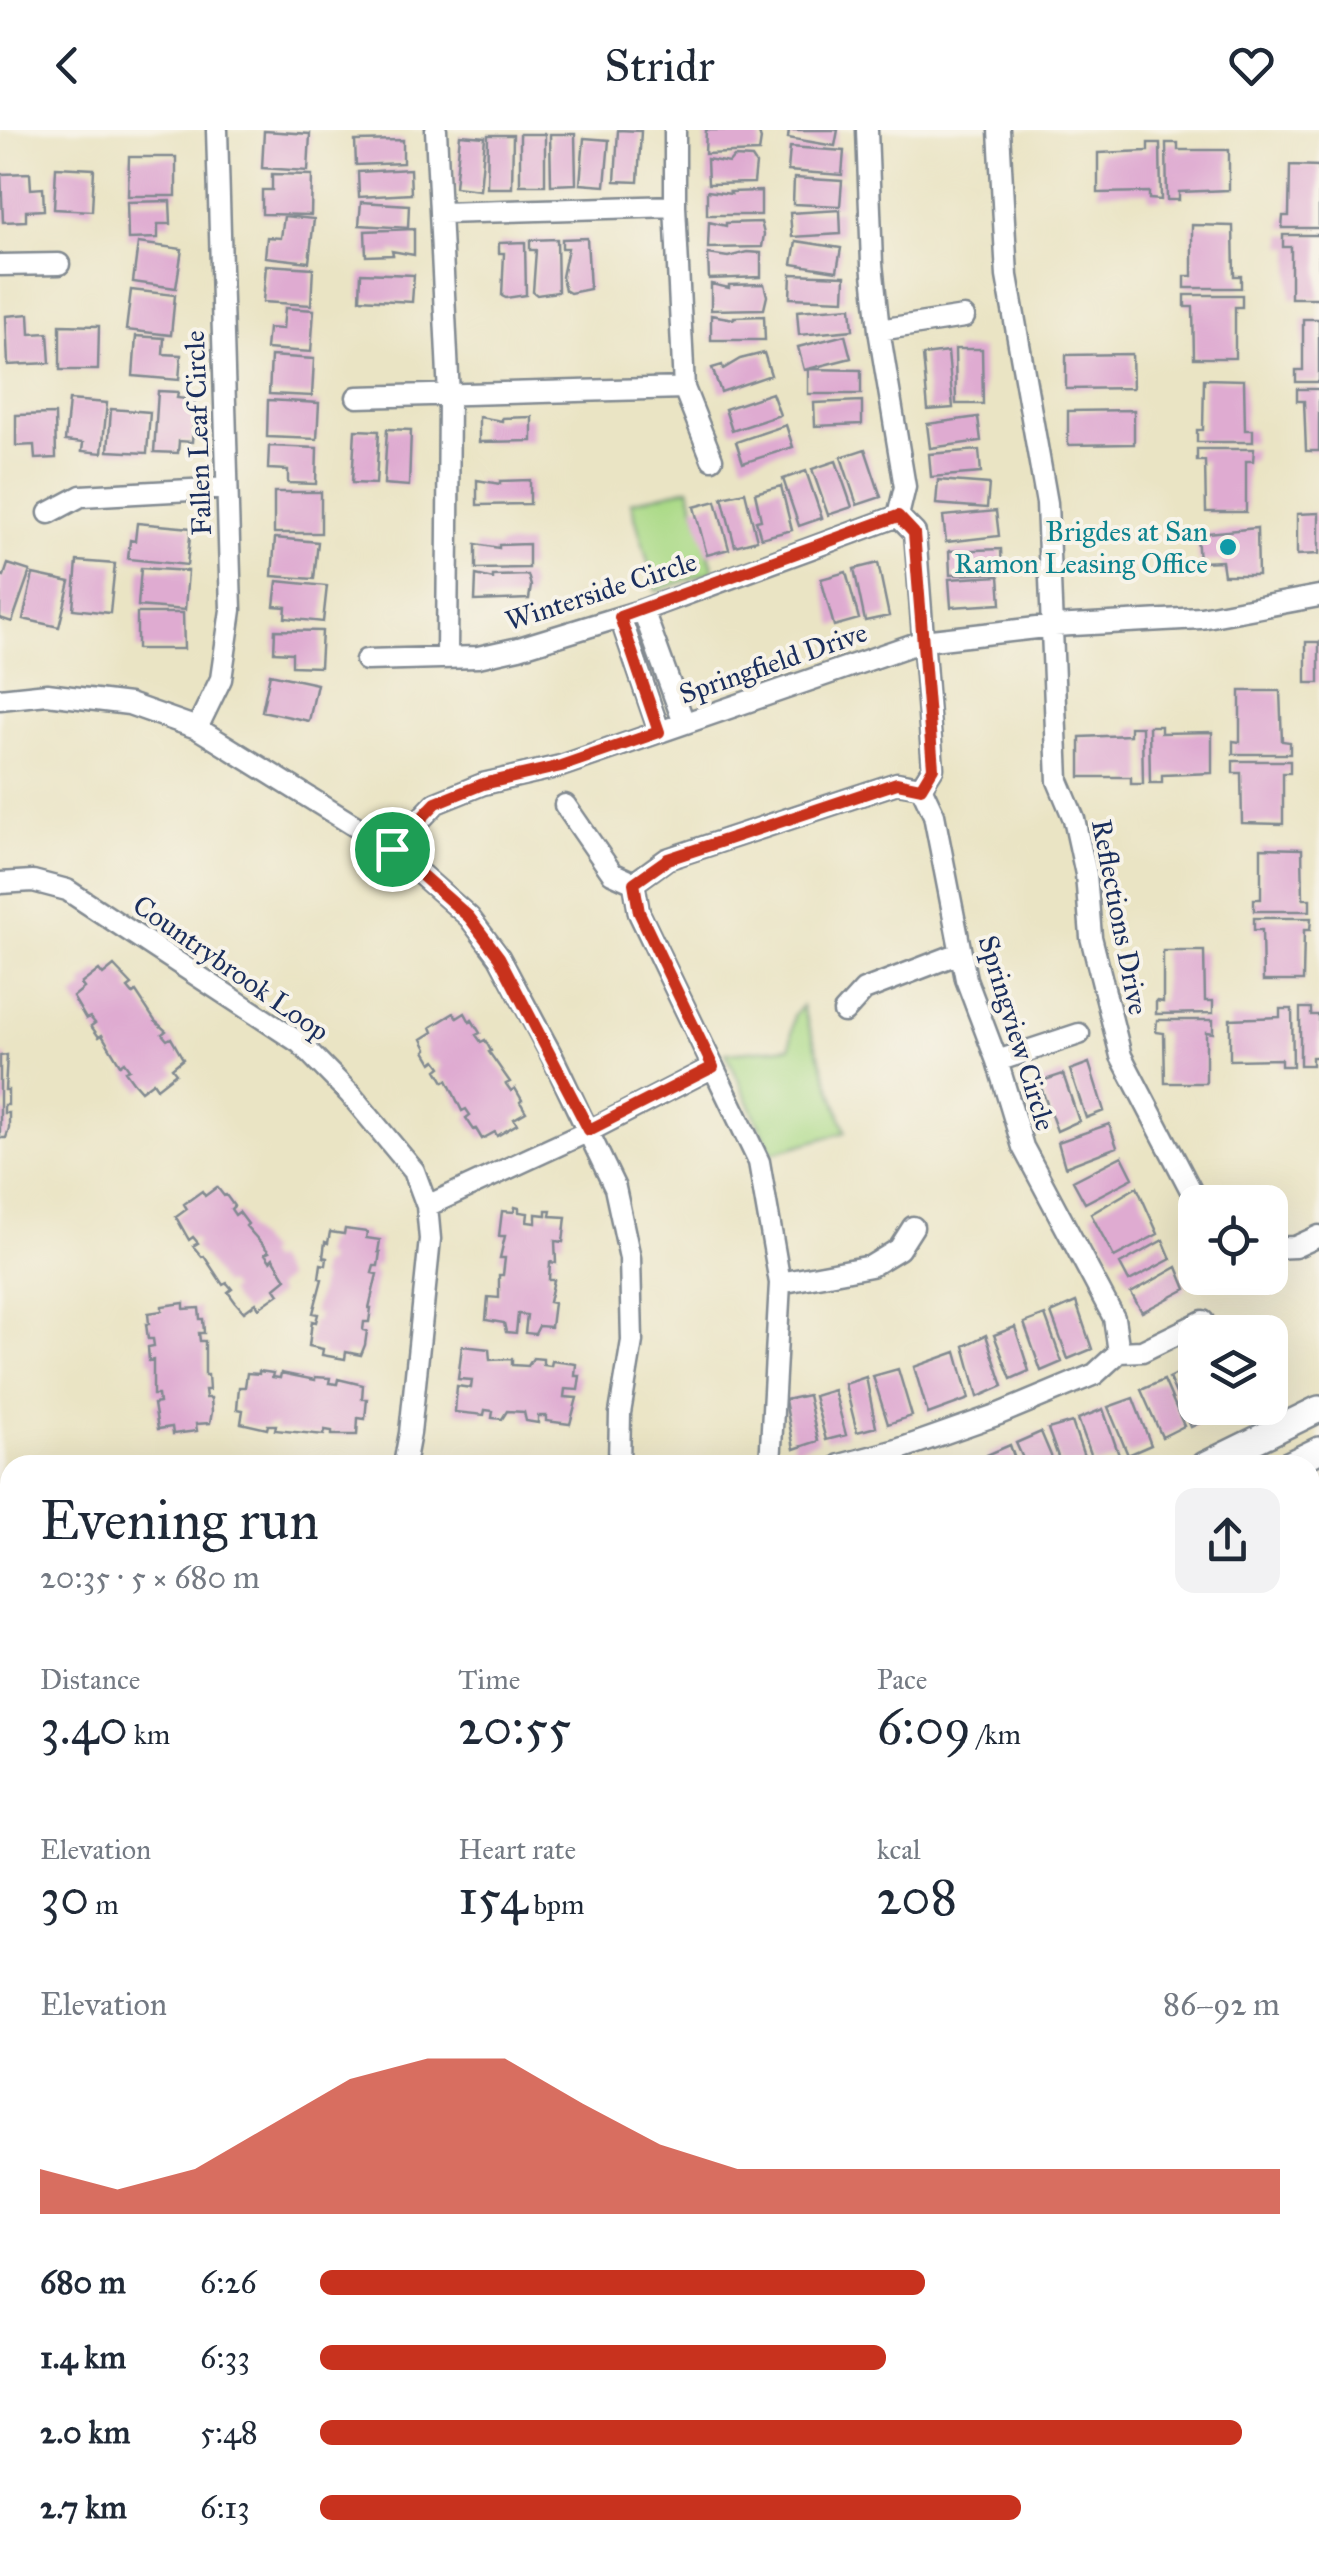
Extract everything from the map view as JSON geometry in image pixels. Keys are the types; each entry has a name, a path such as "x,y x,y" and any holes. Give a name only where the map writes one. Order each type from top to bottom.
{"main road":[{"path":"1225,1455 1319,1409"}],"street":[{"name":"Fallen Leaf Circle","path":"197,728 220,679 231,610 217,130"},
{"path":"436,130 449,396 447,657"},
{"path":"674,130 684,388 712,459"},
{"path":"634,883 668,859 897,783 921,788 933,768 914,533 898,516 905,487 879,330 872,264 867,130"},
{"name":"Reflections Drive","path":"1000,130 1007,276 1047,504 1058,781 1074,819 1086,874 1095,953 1121,1056 1187,1185"},
{"path":"442,213 675,206"},
{"path":"0,265 59,264"},
{"path":"879,330 964,317"},
{"path":"356,397 684,388"},
{"path":"49,512 80,496 227,488"},
{"name":"Winterside Circle","path":"366,660 478,657 518,648 643,610 898,516"},
{"name":"Springfield Drive","path":"392,849 436,803 483,784 561,766 923,641 1054,626 1201,618 1319,596"},
{"path":"643,610 684,722"},
{"path":"620,617 659,732"},
{"path":"0,698 47,694 128,704 197,728 392,849 469,917 499,957 615,1188 630,1258 632,1341 620,1414 619,1455"},
{"name":"Springview Circle","path":"921,788 934,814 966,980 997,1061 1023,1147 1114,1318 1119,1352"},
{"path":"564,805 612,872 634,883"},
{"name":"Countrybrook Loop","path":"0,883 33,882 67,890 300,1043 350,1094 414,1171 427,1206 430,1239 406,1455"},
{"path":"634,883 639,912 759,1162 780,1282 771,1455"},
{"path":"844,1012 864,990 960,952"},
{"path":"997,1061 1079,1034"},
{"path":"427,1206 713,1067"},
{"path":"780,1282 871,1266 899,1248 913,1227"},
{"path":"1288,1247 1319,1236"},
{"path":"878,1455 999,1414 1096,1374 1119,1352 1142,1351 1178,1333"}],"green space":[{"path":"689,488 714,571 656,591 631,502"},
{"path":"802,1006 846,1132 772,1153 726,1053 790,1047 794,1015"}],"building":[{"path":"618,130 641,131 638,182 615,181"},
{"path":"706,130 758,130 759,152 705,154"},
{"path":"789,130 838,130 835,146 788,138"},
{"path":"264,131 310,134 308,171 262,168"},
{"path":"520,134 545,134 545,185 520,185"},
{"path":"550,134 575,134 576,184 551,185"},
{"path":"460,135 485,137 480,190 455,187"},
{"path":"488,135 513,135 512,188 487,188"},
{"path":"584,138 609,140 605,186 580,184"},
{"path":"403,140 403,163 356,165 355,141"},
{"path":"1148,143 1160,143 1161,200 1149,199 1149,192 1098,193 1098,153 1148,151"},
{"path":"1166,143 1178,143 1178,150 1229,150 1229,190 1179,192 1179,200 1167,200"},
{"path":"790,147 844,151 842,175 788,171"},
{"path":"129,157 176,157 176,196 128,196"},
{"path":"734,157 752,158 756,164 754,183 708,184 707,159 729,163"},
{"path":"1290,165 1319,166 1319,228 1282,228 1283,216 1289,216"},
{"path":"56,167 94,169 92,211 54,209"},
{"path":"410,169 411,194 359,197 358,172"},
{"path":"30,173 31,189 43,188 44,210 26,211 26,221 3,222 1,174"},
{"path":"272,174 312,175 311,215 262,214 262,190 272,190"},
{"path":"794,178 842,181 840,206 793,204"},
{"path":"707,191 761,191 761,215 707,215"},
{"path":"170,201 171,224 158,224 158,238 128,239 127,202"},
{"path":"361,202 409,205 408,228 359,225"},
{"path":"840,210 841,234 792,237 790,213"},
{"path":"284,216 314,219 309,262 265,257 267,237 281,238"},
{"path":"709,222 726,226 761,222 762,247 708,248"},
{"path":"1192,225 1233,226 1234,276 1241,276 1241,288 1185,288 1185,276 1192,276"},
{"path":"414,229 414,255 392,251 393,255 366,256 365,231"},
{"path":"1283,235 1319,235 1319,298 1291,298 1291,247 1283,247"},
{"path":"587,238 590,289 570,293 565,290 562,277 568,248 562,248 562,239"},
{"path":"557,239 558,292 537,295 533,292 536,250 530,250 530,240"},
{"path":"796,241 841,248 837,271 792,264"},
{"path":"525,242 526,295 506,298 502,296 504,253 499,253 499,243"},
{"path":"138,243 182,249 176,288 133,282"},
{"path":"761,253 761,277 709,279 708,254 728,257"},
{"path":"266,265 313,268 311,305 263,302"},
{"path":"361,273 414,275 412,302 360,299"},
{"path":"791,274 845,276 844,300 790,298"},
{"path":"711,284 729,288 764,284 764,309 711,310"},
{"path":"131,290 175,295 171,335 126,330"},
{"path":"1185,295 1242,295 1242,307 1235,307 1235,358 1194,358 1193,307 1185,307"},
{"path":"851,307 853,330 799,335 797,311"},
{"path":"285,308 314,310 311,352 266,349 268,328 283,329"},
{"path":"29,314 30,334 48,333 50,363 8,365 6,316"},
{"path":"711,315 734,319 764,316 765,340 711,340"},
{"path":"1303,319 1319,319 1319,382 1296,382 1296,370 1303,370"},
{"path":"60,325 99,326 98,370 60,370"},
{"path":"845,335 851,358 804,370 798,347"},
{"path":"136,336 164,338 163,354 181,355 179,380 133,376"},
{"path":"955,349 982,349 983,404 956,404"},
{"path":"948,352 953,408 928,410 923,355"},
{"path":"764,353 771,375 721,392 712,368 722,365 723,369 740,359"},
{"path":"1132,354 1133,388 1066,389 1066,355"},
{"path":"271,356 314,359 312,396 269,394"},
{"path":"808,369 861,370 861,394 808,394"},
{"path":"1204,379 1244,380 1245,430 1253,430 1253,442 1197,442 1197,430 1203,430"},
{"path":"1297,389 1319,389 1319,451 1306,451 1304,401 1297,401"},
{"path":"158,391 178,392 177,398 195,400 192,442 179,441 178,453 154,452"},
{"path":"772,393 780,415 732,431 725,409"},
{"path":"69,400 107,403 102,453 82,451 83,443 65,441"},
{"path":"268,400 319,403 317,439 267,437"},
{"path":"862,401 862,424 815,426 814,403"},
{"path":"111,409 150,412 147,453 108,451"},
{"path":"1134,410 1134,444 1068,445 1068,411"},
{"path":"55,414 56,458 35,459 34,445 16,446 16,415"},
{"path":"479,417 502,421 532,417 532,441 479,442"},
{"path":"978,417 981,441 930,448 927,424"},
{"path":"786,425 793,447 743,463 736,442"},
{"path":"387,429 411,430 409,486 384,484"},
{"path":"355,430 379,431 376,484 352,483"},
{"path":"269,446 317,448 316,484 288,483 288,470 268,469"},
{"path":"865,449 881,497 857,505 841,457"},
{"path":"1197,449 1254,449 1253,461 1246,461 1246,512 1206,512 1205,461 1197,461"},
{"path":"979,450 981,473 931,477 929,454"},
{"path":"836,461 852,507 828,515 812,469"},
{"path":"806,471 822,518 799,526 783,479"},
{"path":"477,480 500,484 530,480 530,504 477,505"},
{"path":"938,480 989,484 987,508 936,504"},
{"path":"781,486 792,530 761,538 755,493"},
{"path":"274,492 321,492 321,533 274,533"},
{"path":"745,492 757,540 735,546 722,497"},
{"path":"716,501 729,549 707,555 694,507"},
{"path":"996,511 999,536 946,542 943,516"},
{"path":"1319,513 1319,554 1297,555 1297,514"},
{"path":"137,523 191,528 187,565 128,559"},
{"name":"Brigdes at San Ramon Leasing Office","path":"1257,528 1258,575 1224,575 1222,561 1199,562 1197,534"},
{"path":"275,538 318,542 314,579 272,576"},
{"path":"476,544 499,548 529,544 529,568 476,569"},
{"path":"1001,549 1002,573 950,575 949,551"},
{"path":"77,561 115,564 110,613 73,609"},
{"path":"878,563 889,616 865,621 854,569"},
{"path":"8,564 30,571 12,622 0,618 0,575 4,576"},
{"path":"141,568 188,571 185,610 138,606"},
{"path":"846,572 859,619 834,626 821,579"},
{"path":"33,574 70,582 59,627 23,619"},
{"path":"476,575 493,579 528,575 529,599 475,601"},
{"path":"999,576 1001,604 951,607 949,579"},
{"path":"277,581 327,586 323,622 285,618 286,607 274,606"},
{"path":"137,613 183,613 184,649 137,649"},
{"path":"275,630 322,631 320,667 292,666 292,653 274,652"},
{"path":"1306,642 1319,642 1319,683 1306,683"},
{"path":"270,674 317,684 309,721 262,711"},
{"path":"1240,691 1280,691 1282,741 1290,742 1290,754 1233,754 1233,741 1240,742"},
{"path":"1149,726 1161,726 1161,733 1212,732 1212,773 1162,775 1162,783 1150,783"},
{"path":"1130,727 1142,727 1143,784 1131,784 1131,777 1080,777 1080,737 1130,735"},
{"path":"1233,761 1290,761 1290,773 1283,773 1283,824 1242,823 1241,773 1233,773"},
{"path":"1261,848 1302,849 1303,899 1310,899 1310,911 1254,911 1254,899 1261,899"},
{"path":"1254,918 1311,918 1310,930 1304,930 1303,981 1263,981 1262,930 1254,930"},
{"path":"1163,951 1204,951 1205,1001 1213,1001 1213,1013 1156,1014 1156,1001 1163,1002"},
{"path":"114,966 132,985 128,988 133,994 136,992 183,1059 172,1068 176,1073 157,1088 153,1082 141,1091 125,1071 129,1069 124,1062 120,1065 102,1035 99,1037 91,1026 95,1023 90,1017 86,1019 73,997 84,988 81,984 99,970 103,975"},
{"path":"1300,1008 1311,1008 1311,1015 1319,1015 1319,1057 1312,1057 1312,1065 1300,1065"},
{"path":"1280,1009 1292,1009 1293,1066 1281,1066 1281,1059 1230,1060 1230,1019 1280,1017"},
{"path":"454,1013 457,1018 465,1013 472,1020 480,1033 476,1035 481,1042 485,1040 510,1082 506,1084 511,1091 515,1088 522,1100 526,1112 514,1119 517,1124 497,1136 495,1132 482,1139 474,1130 466,1118 470,1115 466,1109 462,1111 447,1080 444,1082 437,1070 441,1067 436,1060 432,1063 425,1051 422,1039 433,1032 431,1027"},
{"path":"1157,1020 1213,1020 1213,1033 1206,1032 1206,1083 1165,1083 1164,1033 1156,1032"},
{"path":"7,1055 8,1105 4,1105 4,1113 9,1113 9,1128 6,1138 0,1138 0,1056"},
{"path":"1089,1063 1104,1111 1086,1118 1070,1070"},
{"path":"1063,1074 1079,1121 1057,1131 1039,1082"},
{"path":"1109,1124 1117,1147 1065,1167 1058,1142"},
{"path":"1122,1156 1133,1178 1085,1203 1073,1181"},
{"path":"217,1187 286,1279 275,1288 279,1294 259,1308 256,1303 244,1312 228,1292 232,1289 227,1283 223,1285 193,1246 198,1243 193,1237 189,1240 176,1217 187,1209 184,1204 202,1191 205,1196"},
{"path":"1137,1187 1158,1234 1114,1257 1091,1214"},
{"path":"515,1207 528,1213 527,1222 536,1223 536,1214 546,1215 546,1210 551,1210 550,1216 566,1217 563,1242 555,1241 556,1263 550,1262 549,1280 554,1280 549,1302 554,1303 551,1327 539,1326 535,1334 525,1333 527,1315 518,1314 516,1333 506,1332 504,1323 486,1320 488,1297 499,1298 499,1275 503,1275 505,1258 500,1258 505,1236 499,1236 502,1211 514,1212"},
{"path":"345,1229 367,1232 366,1238 380,1240 380,1252 378,1266 374,1266 372,1273 377,1274 369,1322 364,1322 365,1345 361,1355 346,1352 345,1359 322,1355 323,1349 309,1346 312,1321 316,1322 318,1314 313,1313 322,1279 321,1264 326,1265 325,1242 328,1243 330,1232 344,1234"},
{"path":"1163,1240 1171,1259 1129,1281 1120,1264"},
{"path":"1177,1267 1178,1293 1142,1312 1131,1293"},
{"path":"1076,1302 1092,1349 1068,1359 1051,1313"},
{"path":"184,1303 184,1309 199,1308 203,1319 204,1333 199,1333 200,1341 205,1341 209,1390 205,1390 206,1398 211,1398 212,1412 210,1423 196,1424 197,1431 173,1434 172,1427 158,1429 154,1404 159,1403 158,1395 153,1395 153,1360 149,1361 148,1347 154,1346 153,1339 148,1339 146,1324 148,1313"},
{"path":"1045,1315 1062,1362 1041,1371 1024,1323"},
{"path":"1015,1327 1029,1371 1011,1379 994,1335"},
{"path":"986,1335 1003,1386 978,1397 964,1346"},
{"path":"462,1346 489,1349 490,1360 512,1359 512,1365 528,1366 533,1358 543,1359 543,1365 551,1366 552,1361 576,1364 575,1376 580,1376 578,1390 565,1389 564,1397 577,1398 570,1424 546,1421 546,1416 538,1416 538,1423 526,1421 524,1412 507,1411 502,1419 492,1418 493,1411 485,1410 484,1415 455,1412 457,1386 471,1388 472,1380 458,1379"},
{"path":"956,1352 969,1399 928,1414 914,1367"},
{"path":"898,1369 912,1416 888,1424 873,1376"},
{"path":"247,1373 273,1373 272,1377 280,1378 281,1373 363,1385 362,1399 367,1399 365,1419 358,1418 357,1435 332,1435 332,1431 325,1430 324,1435 275,1430 276,1425 268,1425 267,1429 241,1423 243,1410 237,1409 239,1387 245,1387"},
{"path":"1178,1374 1178,1398 1169,1378"},
{"path":"866,1377 876,1427 857,1432 845,1384"},
{"path":"1164,1380 1178,1412 1178,1425 1184,1426 1162,1437 1141,1390"},
{"path":"834,1390 846,1435 826,1440 814,1396"},
{"path":"808,1395 818,1441 794,1449 785,1400"},
{"path":"1133,1398 1151,1445 1128,1455 1108,1407"},
{"path":"1103,1409 1119,1455 1091,1455 1078,1419"},
{"path":"1072,1422 1084,1455 1057,1455 1048,1429"},
{"path":"1041,1432 1051,1455 1021,1455 1016,1443"},
{"path":"1010,1445 1014,1455 987,1455"}],"place":[{"name":"Brigdes at San Ramon Leasing Office","path":"1228,547"}],"route":[{"path":"898,516 914,533 933,768 921,788 897,783 668,859 634,883 639,912 713,1067 589,1130 499,957 469,917 392,849 436,803 483,784 561,766 659,732 620,617 898,516"}]}
